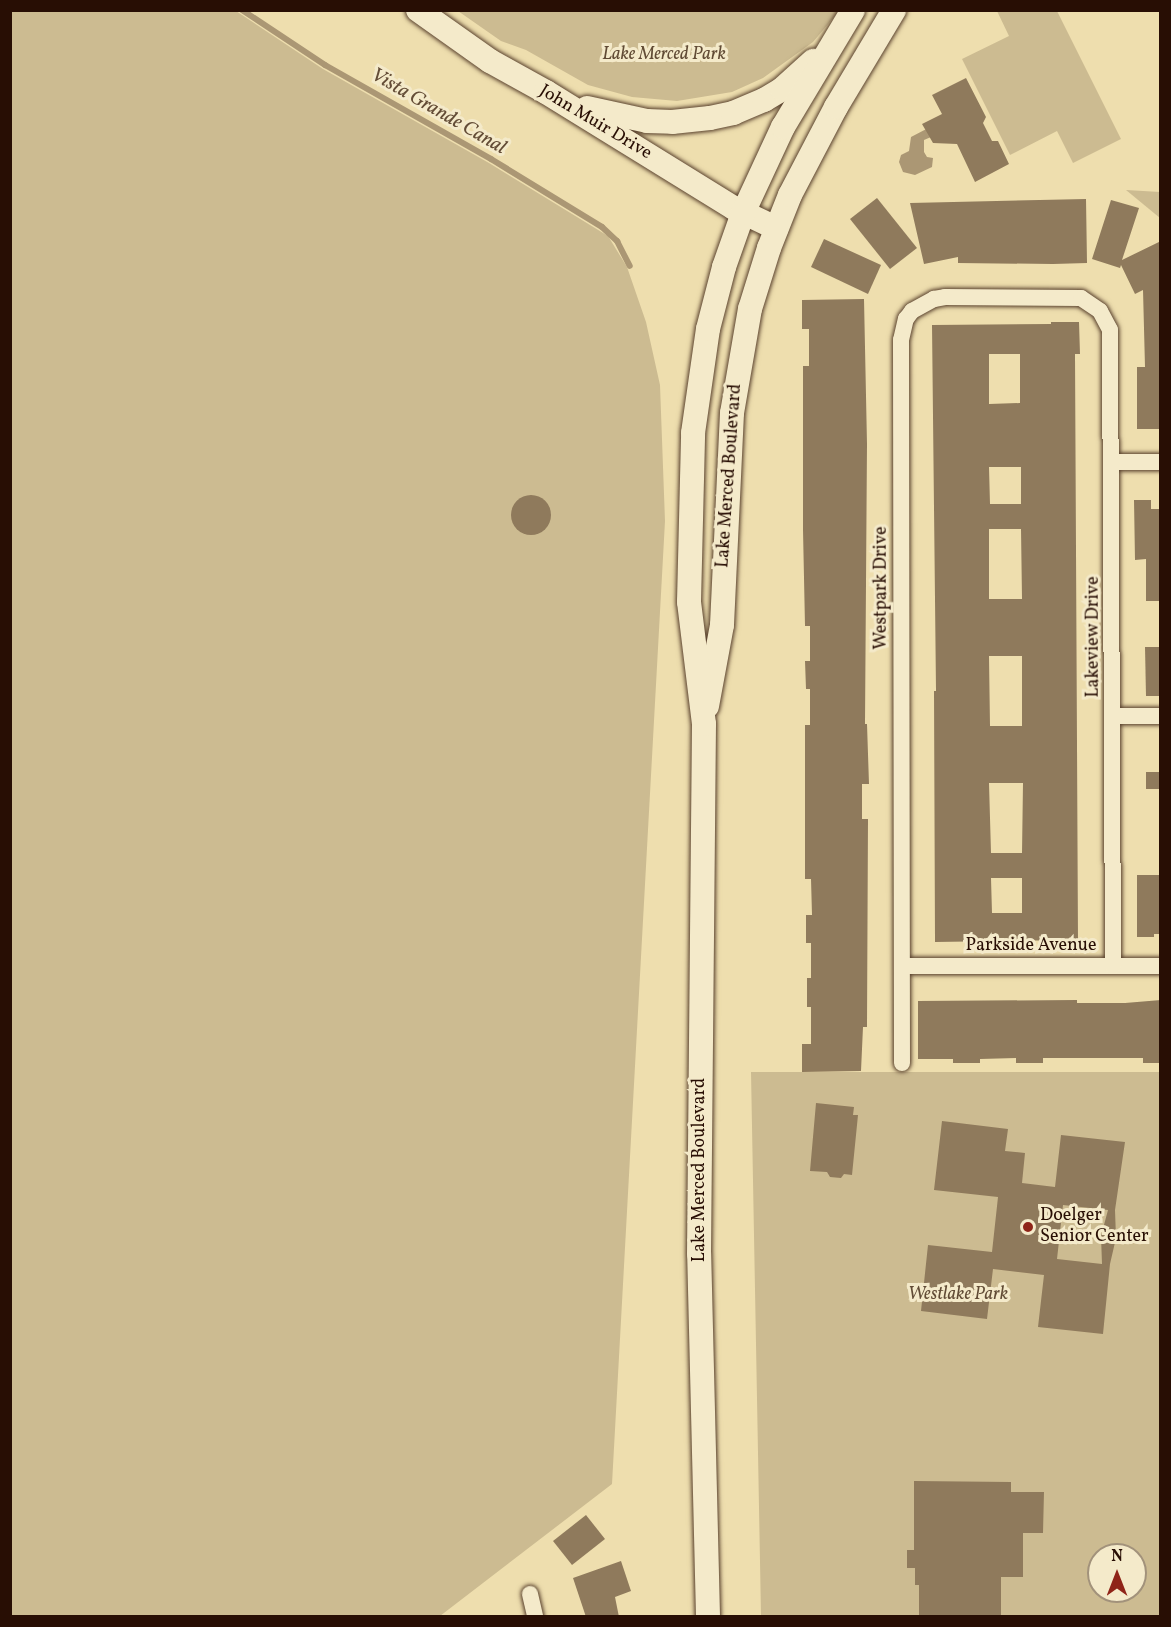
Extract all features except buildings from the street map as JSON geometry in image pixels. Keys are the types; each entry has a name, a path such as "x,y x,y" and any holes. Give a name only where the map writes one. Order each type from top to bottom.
{"main road":[{"name":"John Muir Drive","path":"417,10 490,61 546,92 742,213 776,228"},
{"name":"Lake Merced Boulevard","path":"708,1617 699,1254 704,724 689,602 693,433 708,329 724,267 742,213 783,127 854,10"},
{"name":"Lake Merced Boulevard","path":"704,724 722,625 729,445 734,392 750,309 776,228 816,144 894,10"},
{"path":"546,92 591,109 625,118 672,122 710,118 744,109 772,95 801,72 838,36"}],"street":[{"name":"Westpark Drive","path":"902,1063 902,329 912,311 923,303 945,297 1081,298 1100,311"},
{"name":"Lakeview Drive","path":"1100,311 1106,319 1112,342 1113,966"},
{"path":"1112,462 1161,462"},
{"path":"1113,716 1161,716"},
{"name":"Parkside Avenue","path":"902,966 1161,966"},
{"path":"530,1594 535,1617"}],"green space":[{"path":"10,11 236,11 323,69 489,163 608,236 627,267 646,322 660,385 665,521 612,1484 440,1616 11,1616"},
{"name":"Lake Merced Park","path":"458,11 839,11 813,42 763,78 732,92 677,101 632,97 588,85 526,50 501,41"},
{"path":"997,11 1057,11 1121,139 1073,163 1057,131 1010,155 962,59 1009,36"},
{"path":"1126,190 1160,192 1160,218"},
{"name":"Westlake Park","path":"751,1072 1160,1072 1160,1616 761,1616"}],"shaded area":[{"path":"934,125 938,134 924,140 924,152 927,157 933,158 932,167 915,175 903,172 899,162 901,155 909,151 911,137"}],"waterway":[{"name":"Vista Grande Canal","path":"242,10 325,65 491,159 602,227 617,241 630,266"}],"place":[{"name":"Doelger Senior Center","path":"1028,1227"}]}
